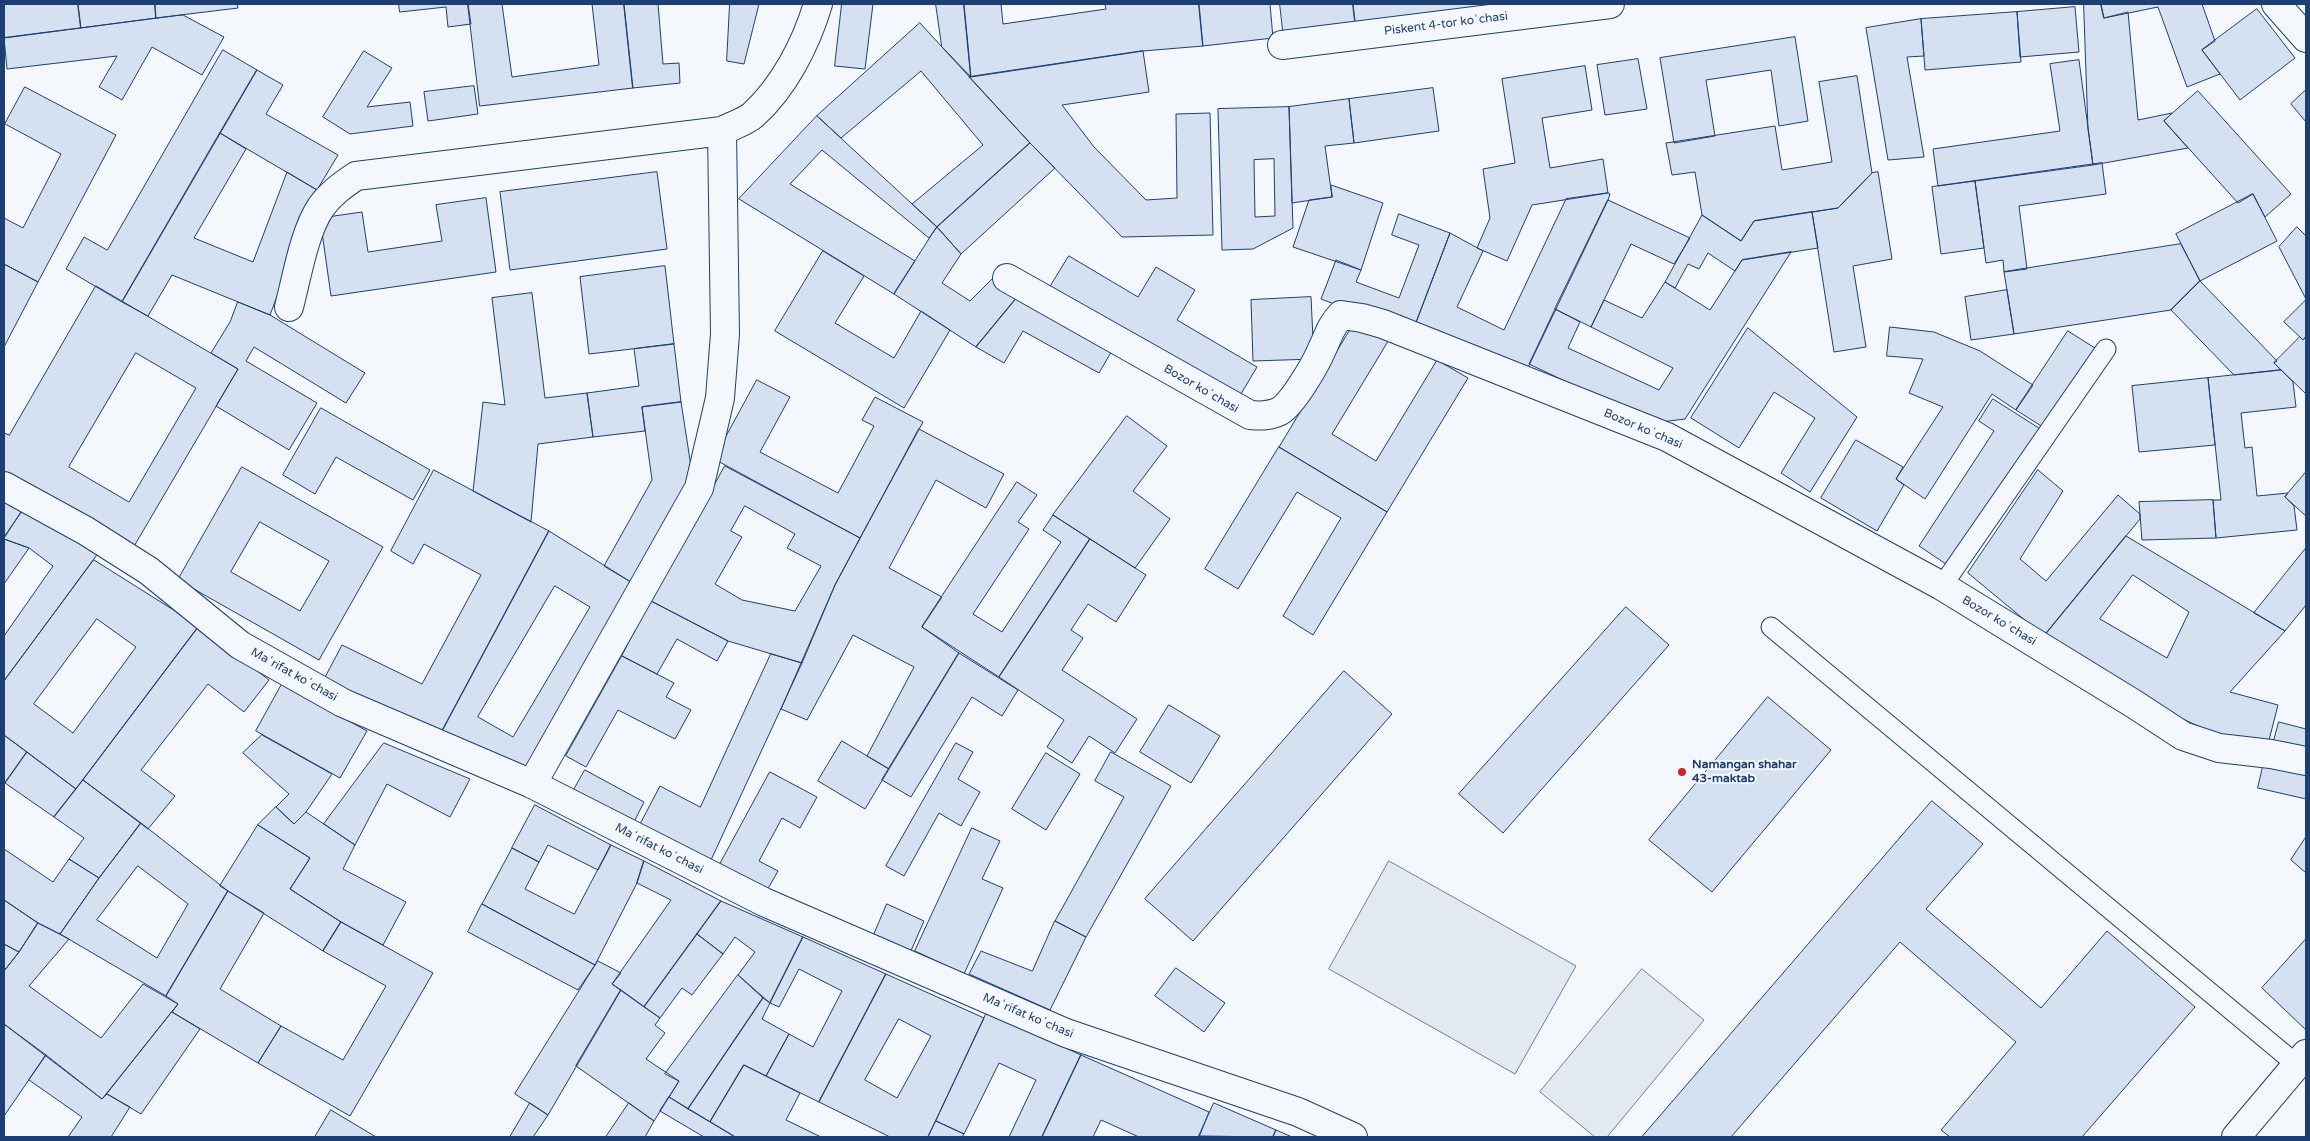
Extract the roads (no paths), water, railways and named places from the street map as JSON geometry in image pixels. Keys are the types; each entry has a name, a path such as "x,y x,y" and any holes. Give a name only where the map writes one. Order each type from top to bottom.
{"street":[{"path":"289,307 310,229 321,207 336,189 356,176 722,131 752,116 780,84 810,30 818,4"},
{"name":"Piskent 4-tor koʻchasi","path":"1282,45 1610,4"},
{"path":"2276,4 2306,38"},
{"path":"532,784 699,488 720,398 725,334 722,131"},
{"name":"Bozor koʻchasi","path":"1007,278 1250,416 1264,416 1278,412 1288,404 1316,362 1330,330 1341,315 1383,324 1667,437 1942,586 2183,736 2219,748 2272,754 2306,762"},
{"name":"Maʻrifat koʻchasi","path":"4,486 86,531 149,571 240,645 343,702 532,784 764,902 1066,1033 1298,1112 1352,1137"},
{"path":"2236,1137 2301,1059"}],"lane":[{"path":"1942,586 2106,349"},
{"path":"1771,626 2301,1059"}],"place":[{"name":"Namangan shahar 43-maktab","path":"1682,772"}]}
